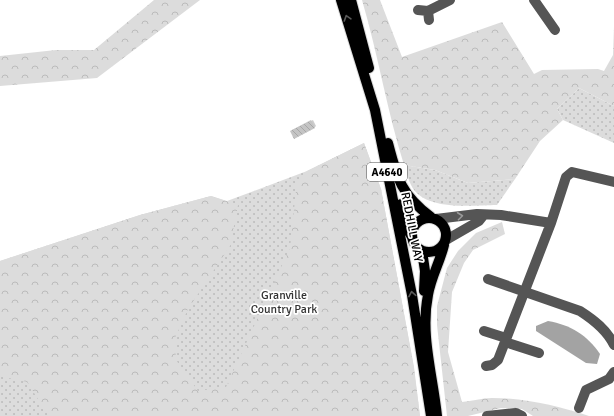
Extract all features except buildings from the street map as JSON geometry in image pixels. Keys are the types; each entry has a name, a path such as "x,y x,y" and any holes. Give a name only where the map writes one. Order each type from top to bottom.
{"main road":[{"name":"REDHILL WAY","path":"341,0 375,110 421,346 430,416"},
{"name":"REDHILL WAY","path":"351,0 399,180 413,203 434,218"},
{"name":"A4640","path":"389,182 398,193 408,230 415,245 422,251 425,271 422,318 423,338 421,346"},
{"path":"412,237 414,228 418,222 423,218 434,218"},
{"name":"A4640","path":"434,218 444,228 445,242"},
{"name":"REDHILL WAY","path":"437,416 426,335 426,309 431,282 445,242"},
{"path":"422,251 434,252 445,242"}],"street":[{"path":"425,14 450,0"},
{"path":"534,0 554,30"},
{"path":"486,366 496,362 552,223 566,177 572,172 614,182"},
{"path":"434,218 477,214 483,216 501,215 552,223"},
{"path":"445,242 483,216"},
{"path":"488,279 570,306 580,311 592,318 603,329 614,345"},
{"path":"484,331 539,353"},
{"path":"578,408 586,390 610,379 614,372"},
{"path":"487,416 516,412 522,416"}],"green space":[{"path":"154,0 200,0 97,78 0,86 0,56 56,50 94,50"},
{"path":"362,0 380,0 402,57 502,22 534,74 542,70 598,69 604,71 613,55 614,27 614,106 579,88 557,109 563,120 540,141 515,179 468,183 435,170 404,165"},
{"path":"579,88 614,106 614,143 563,120 557,109"},
{"name":"Granville Country Park","path":"364,143 381,189 413,363 420,416 0,416 0,261 140,215 211,196 227,201 307,171"},
{"name":"Granville Country Park","path":"364,143 381,189 414,367 420,416 49,416 27,382 0,376 0,261 140,215 211,196 238,205 230,246 188,309 175,338 176,360 198,391 226,387 290,248 297,181 307,171"},
{"path":"404,165 435,170 468,183 515,179 497,205 450,205 427,200 417,194 411,185"},
{"path":"502,222 505,234 473,250 464,263 452,292 448,352 462,402 488,398 517,399 553,406 589,416 533,416 522,409 501,408 468,416 447,416 437,325 437,306 447,268 458,251 476,233"}],"shaded area":[{"path":"548,321 571,328 590,341 600,354 597,364 586,363 536,331 536,326"}]}
